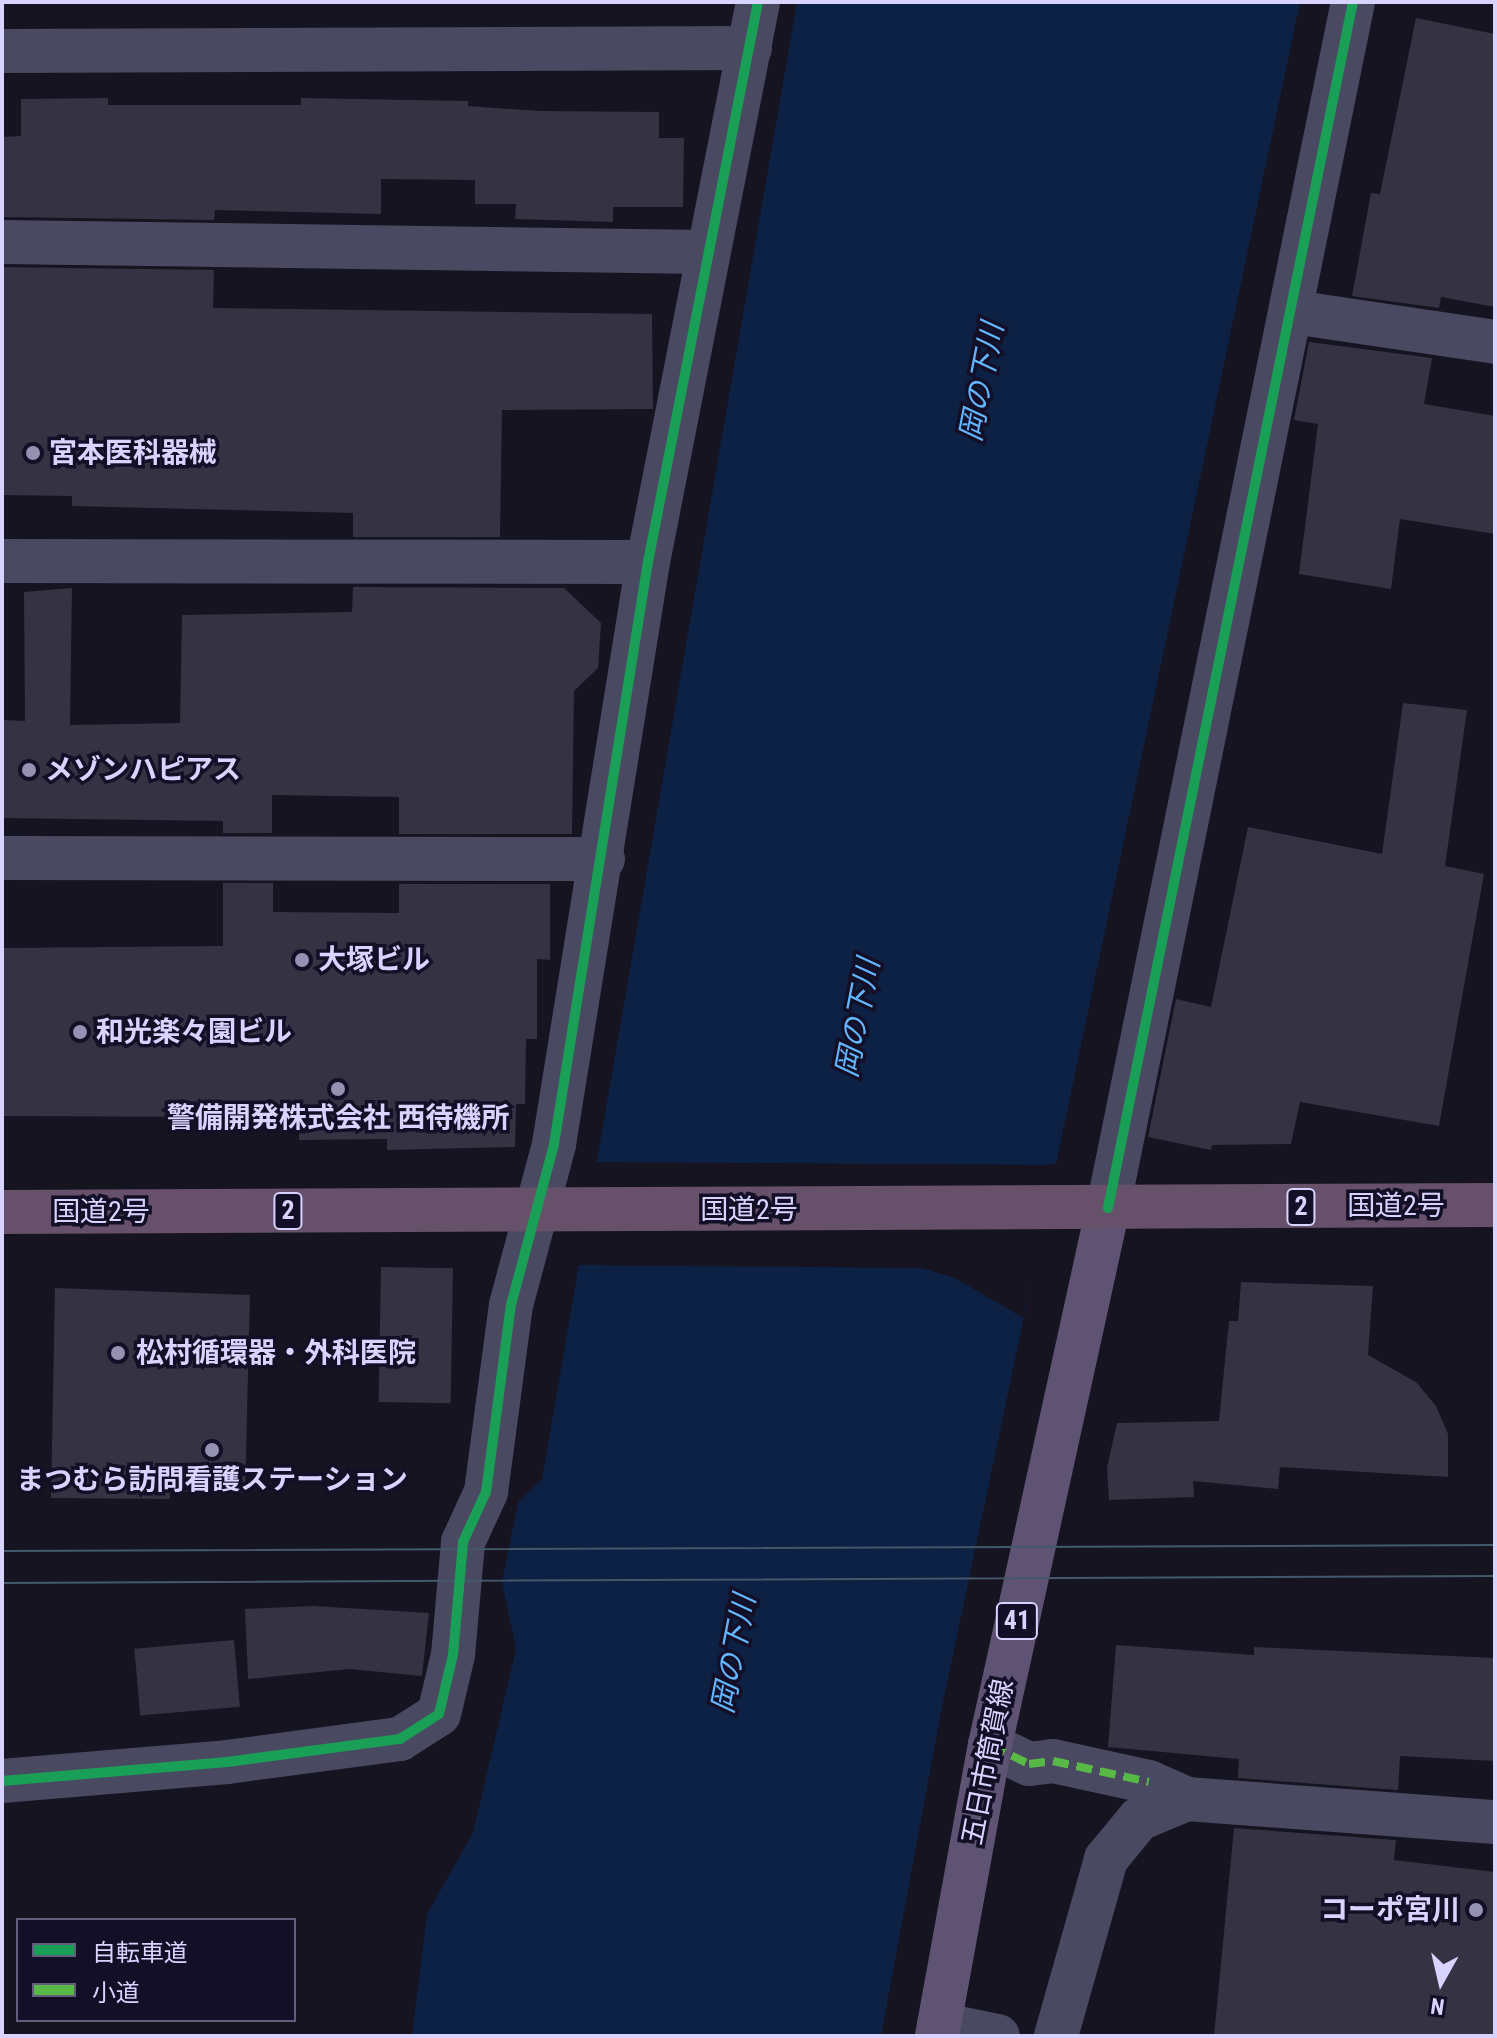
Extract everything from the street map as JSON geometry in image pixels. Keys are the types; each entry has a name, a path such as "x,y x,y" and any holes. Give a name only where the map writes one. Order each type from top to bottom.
{"highway":[{"name":"国道2号","path":"2,1212 1048,1210 1495,1205"}],"main road":[{"name":"五日市筒賀線","path":"938,2030 990,1745 1108,1208"}],"street":[{"path":"2,1781 227,1762 400,1739 422,1730 439,1714 452,1663 463,1542 484,1501 511,1305 556,1210 554,1144 603,859 648,562 706,252 758,2"},
{"path":"1108,1208 1293,312 1353,2"},
{"path":"2,51 750,48"},
{"path":"2,242 706,252"},
{"path":"1293,312 1495,342"},
{"path":"2,561 648,562"},
{"path":"2,858 603,859"},
{"path":"990,1745 1029,1764 1053,1761 1168,1791 1495,1822"},
{"path":"1056,2036 1106,1859 1139,1819 1168,1791"},
{"path":"938,2030 998,2036"}],"water":[{"name":"岡の下川","path":"797,2 1300,2 941,1712 881,2036 412,2036 427,1914 473,1833 516,1649 502,1582 518,1503 542,1479"}],"pier":[{"path":"593,1162 1058,1163 1023,1318 955,1278 921,1268 575,1265"}],"building":[{"path":"1416,18 1495,34 1495,307 1441,297 1439,308 1352,296 1371,193 1380,194"},
{"path":"108,98 108,105 301,105 301,98 468,101 468,106 541,111 659,112 659,138 684,138 683,207 613,207 613,222 515,219 516,204 475,204 475,180 381,179 381,214 215,210 214,220 2,217 2,137 21,136 21,99"},
{"path":"2,267 214,270 213,308 652,314 653,409 502,410 500,537 353,537 353,513 72,506 72,496 2,495"},
{"path":"1309,342 1432,358 1424,404 1495,416 1495,534 1400,519 1391,589 1299,574 1318,424 1294,420"},
{"path":"353,587 564,588 601,623 598,668 574,691 572,834 399,834 399,797 272,795 272,833 223,833 223,821 2,818 2,720 25,721 24,592 72,588 70,725 180,723 182,615 352,612"},
{"path":"1403,703 1467,710 1445,866 1484,874 1439,1126 1300,1102 1291,1144 1212,1145 1211,1150 1148,1137 1176,999 1211,1007 1248,827 1382,854"},
{"path":"223,883 273,883 273,912 399,913 399,884 550,884 550,960 537,959 537,1039 526,1039 525,1104 516,1104 515,1147 387,1150 387,1139 299,1140 299,1123 227,1123 227,1117 2,1116 2,948 223,946"},
{"path":"381,1267 453,1268 451,1403 379,1402"},
{"path":"1241,1282 1373,1286 1368,1355 1416,1382 1436,1406 1448,1434 1448,1477 1280,1467 1278,1489 1193,1481 1194,1497 1109,1500 1107,1467 1117,1423 1219,1421 1229,1321 1238,1321"},
{"path":"55,1288 250,1295 245,1493 170,1491 170,1499 51,1498"},
{"path":"313,1606 429,1613 422,1676 349,1669 248,1679 245,1609"},
{"path":"234,1640 240,1707 140,1715 134,1649"},
{"path":"1116,1645 1254,1655 1254,1647 1495,1658 1495,1761 1400,1756 1398,1790 1238,1778 1239,1759 1108,1747"},
{"path":"1234,1828 1396,1840 1394,1860 1495,1872 1495,2036 1214,2036"}],"tram line":[{"path":"2,1551 1495,1545"},
{"path":"2,1583 1495,1576"}],"marked path":[{"path":"990,1745 1029,1764 1053,1761 1149,1782"}],"cycle path":[{"path":"2,1781 227,1762 400,1739 439,1714 453,1655 463,1542 486,1492 511,1305 554,1144 648,562 758,2"},
{"path":"1108,1208 1353,2"}],"place":[{"name":"宮本医科器械","path":"33,453"},
{"name":"メゾンハピアス","path":"29,770"},
{"name":"大塚ビル","path":"302,960"},
{"name":"和光楽々園ビル","path":"80,1032"},
{"name":"警備開発株式会社 西待機所","path":"338,1089"},
{"name":"松村循環器・外科医院","path":"118,1353"},
{"name":"まつむら訪問看護ステーション","path":"212,1450"},
{"name":"コーポ宮川","path":"1476,1910"}]}
